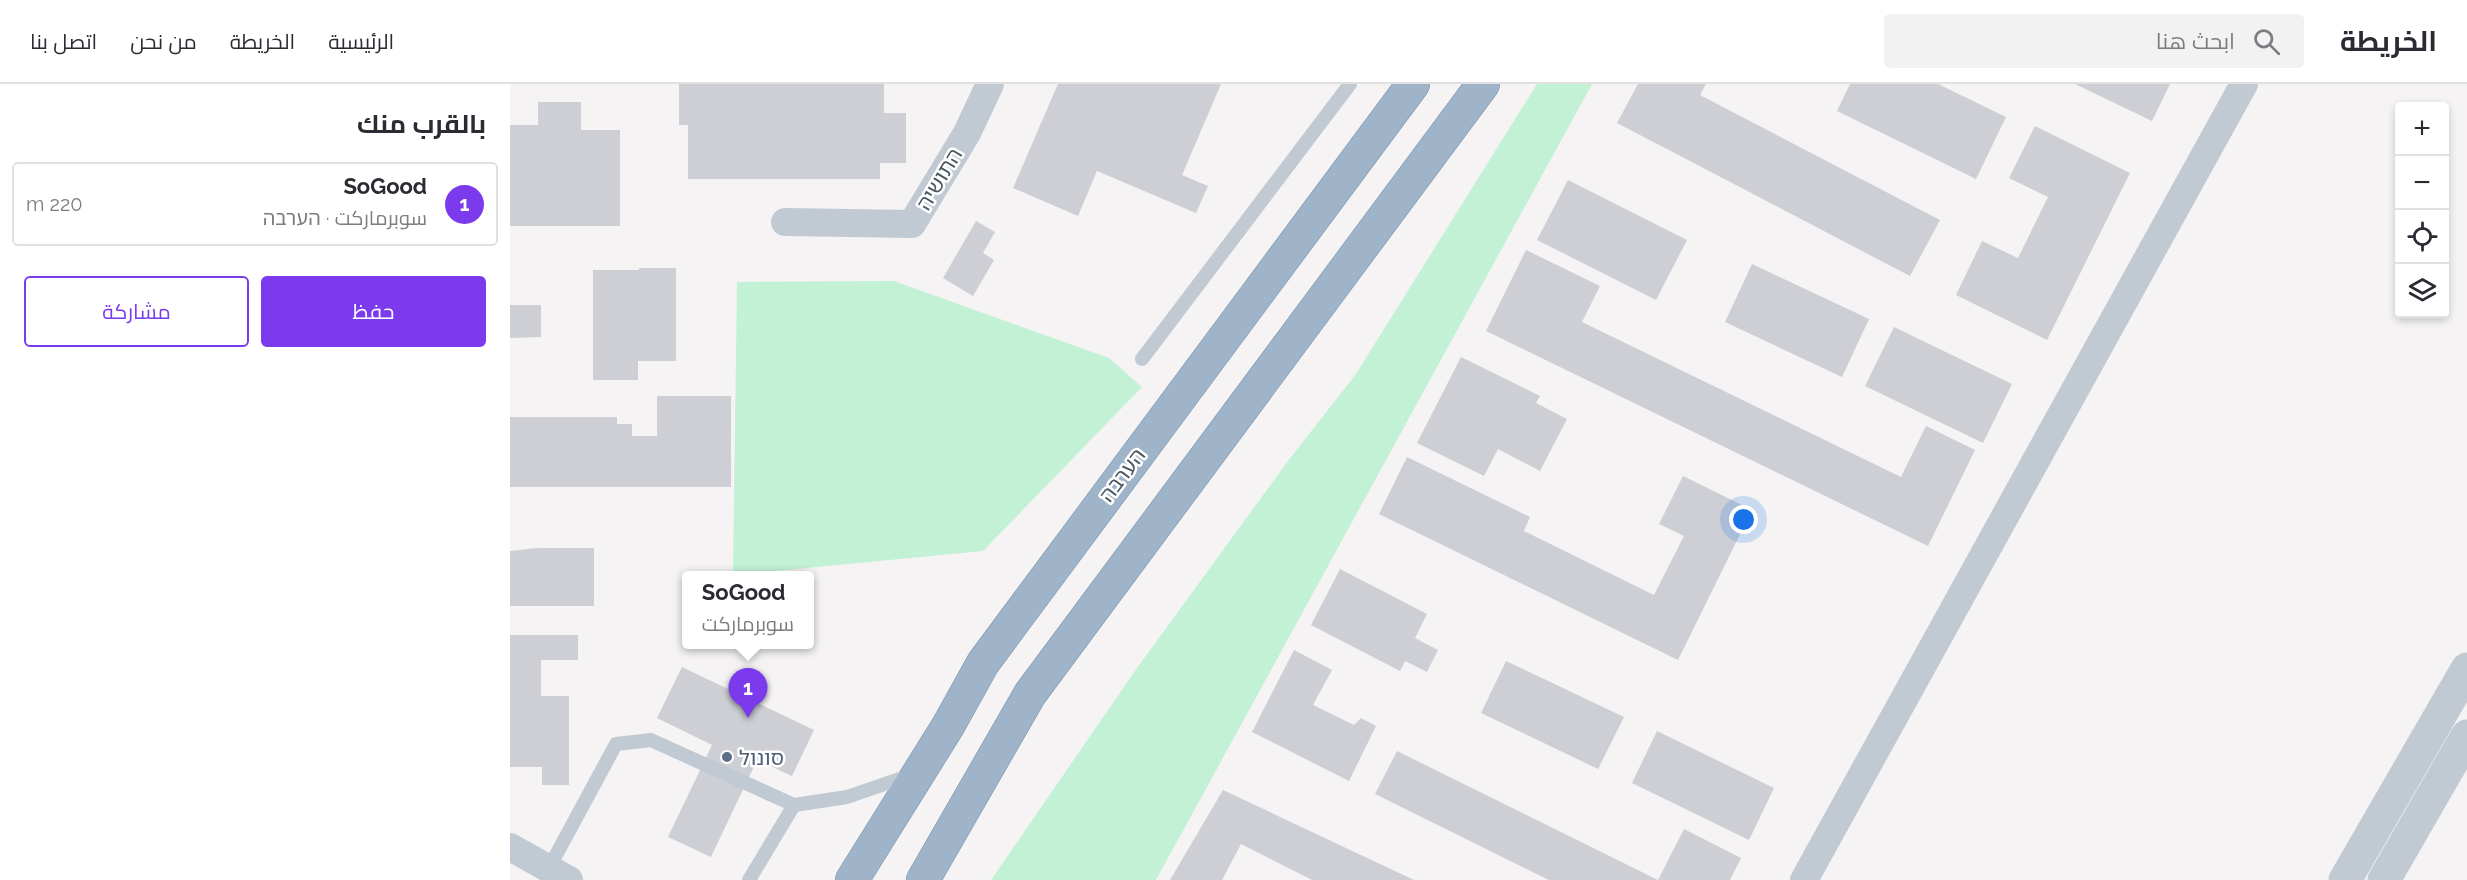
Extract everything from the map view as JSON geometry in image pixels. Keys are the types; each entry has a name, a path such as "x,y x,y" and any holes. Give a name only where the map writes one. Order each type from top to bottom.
{"highway":[{"name":"הערבה","path":"852,880 919,773 983,663 1413,84"},
{"path":"923,880 1030,694 1483,84"}],"street":[{"name":"התושיה","path":"784,222 912,224 967,133 990,84"},
{"path":"1804,880 2244,84"},
{"path":"2345,880 2467,669"},
{"path":"2384,880 2467,736"},
{"path":"510,847 559,874"}],"lane":[{"path":"1142,359 1350,84"},
{"path":"559,874 616,744 651,740 794,806 847,797 919,773"},
{"path":"749,880 794,806"}],"green space":[{"path":"1537,84 1592,84 1156,880 991,880 1137,668 1288,461 1356,374"},
{"path":"894,281 1109,358 1142,387 983,551 775,571 733,571 737,282"}],"building":[{"path":"679,84 884,84 884,113 906,113 906,163 880,163 880,179 688,179 688,125 679,125"},
{"path":"1058,84 1221,84 1182,175 1208,186 1196,213 1097,171 1078,216 1013,188"},
{"path":"1638,84 1706,84 1700,95 1940,220 1910,276 1617,123"},
{"path":"1850,84 1938,84 2006,117 1976,179 1837,111"},
{"path":"2075,84 2170,84 2152,121"},
{"path":"538,102 581,102 581,130 620,130 620,226 510,226 510,125 538,125"},
{"path":"2035,126 2130,173 2047,340 1956,295 1982,241 2018,258 2048,197 2009,178"},
{"path":"1568,180 1687,240 1656,300 1537,240"},
{"path":"976,221 995,232 983,253 994,260 973,296 943,278"},
{"path":"1526,250 1600,286 1582,322 1901,477 1926,426 1975,450 1928,546 1486,331"},
{"path":"1752,264 1869,319 1842,377 1725,322"},
{"path":"639,268 676,268 676,361 638,361 638,380 593,380 593,270 639,270"},
{"path":"510,305 541,305 541,337 510,338"},
{"path":"1894,327 2012,384 1983,443 1865,386"},
{"path":"1461,357 1540,396 1536,403 1567,419 1540,471 1498,449 1484,476 1417,443"},
{"path":"657,396 731,396 731,487 510,487 510,417 617,417 617,424 632,424 632,436 657,436"},
{"path":"1407,457 1530,517 1524,531 1654,595 1684,536 1659,524 1683,476 1752,510 1678,660 1379,514"},
{"path":"537,548 594,548 594,606 510,606 510,551"},
{"path":"1340,569 1427,614 1415,638 1438,650 1427,672 1405,661 1400,671 1311,625"},
{"path":"510,635 578,635 578,660 541,660 541,696 569,696 569,785 542,785 542,767 510,767"},
{"path":"1294,650 1332,670 1313,705 1354,725 1361,718 1376,726 1349,781 1252,732"},
{"path":"1506,661 1624,717 1598,769 1481,713"},
{"path":"682,667 814,730 792,776 757,760 711,857 668,837 712,745 657,718"},
{"path":"1657,731 1774,788 1749,840 1632,783"},
{"path":"1397,751 1658,880 1549,880 1375,794"},
{"path":"1223,790 1414,880 1312,880 1241,844 1222,880 1170,880"},
{"path":"1684,829 1741,858 1730,880 1658,880"}],"place":[{"name":"SoGood","path":"748,718"},
{"name":"סונול","path":"727,757"}]}
